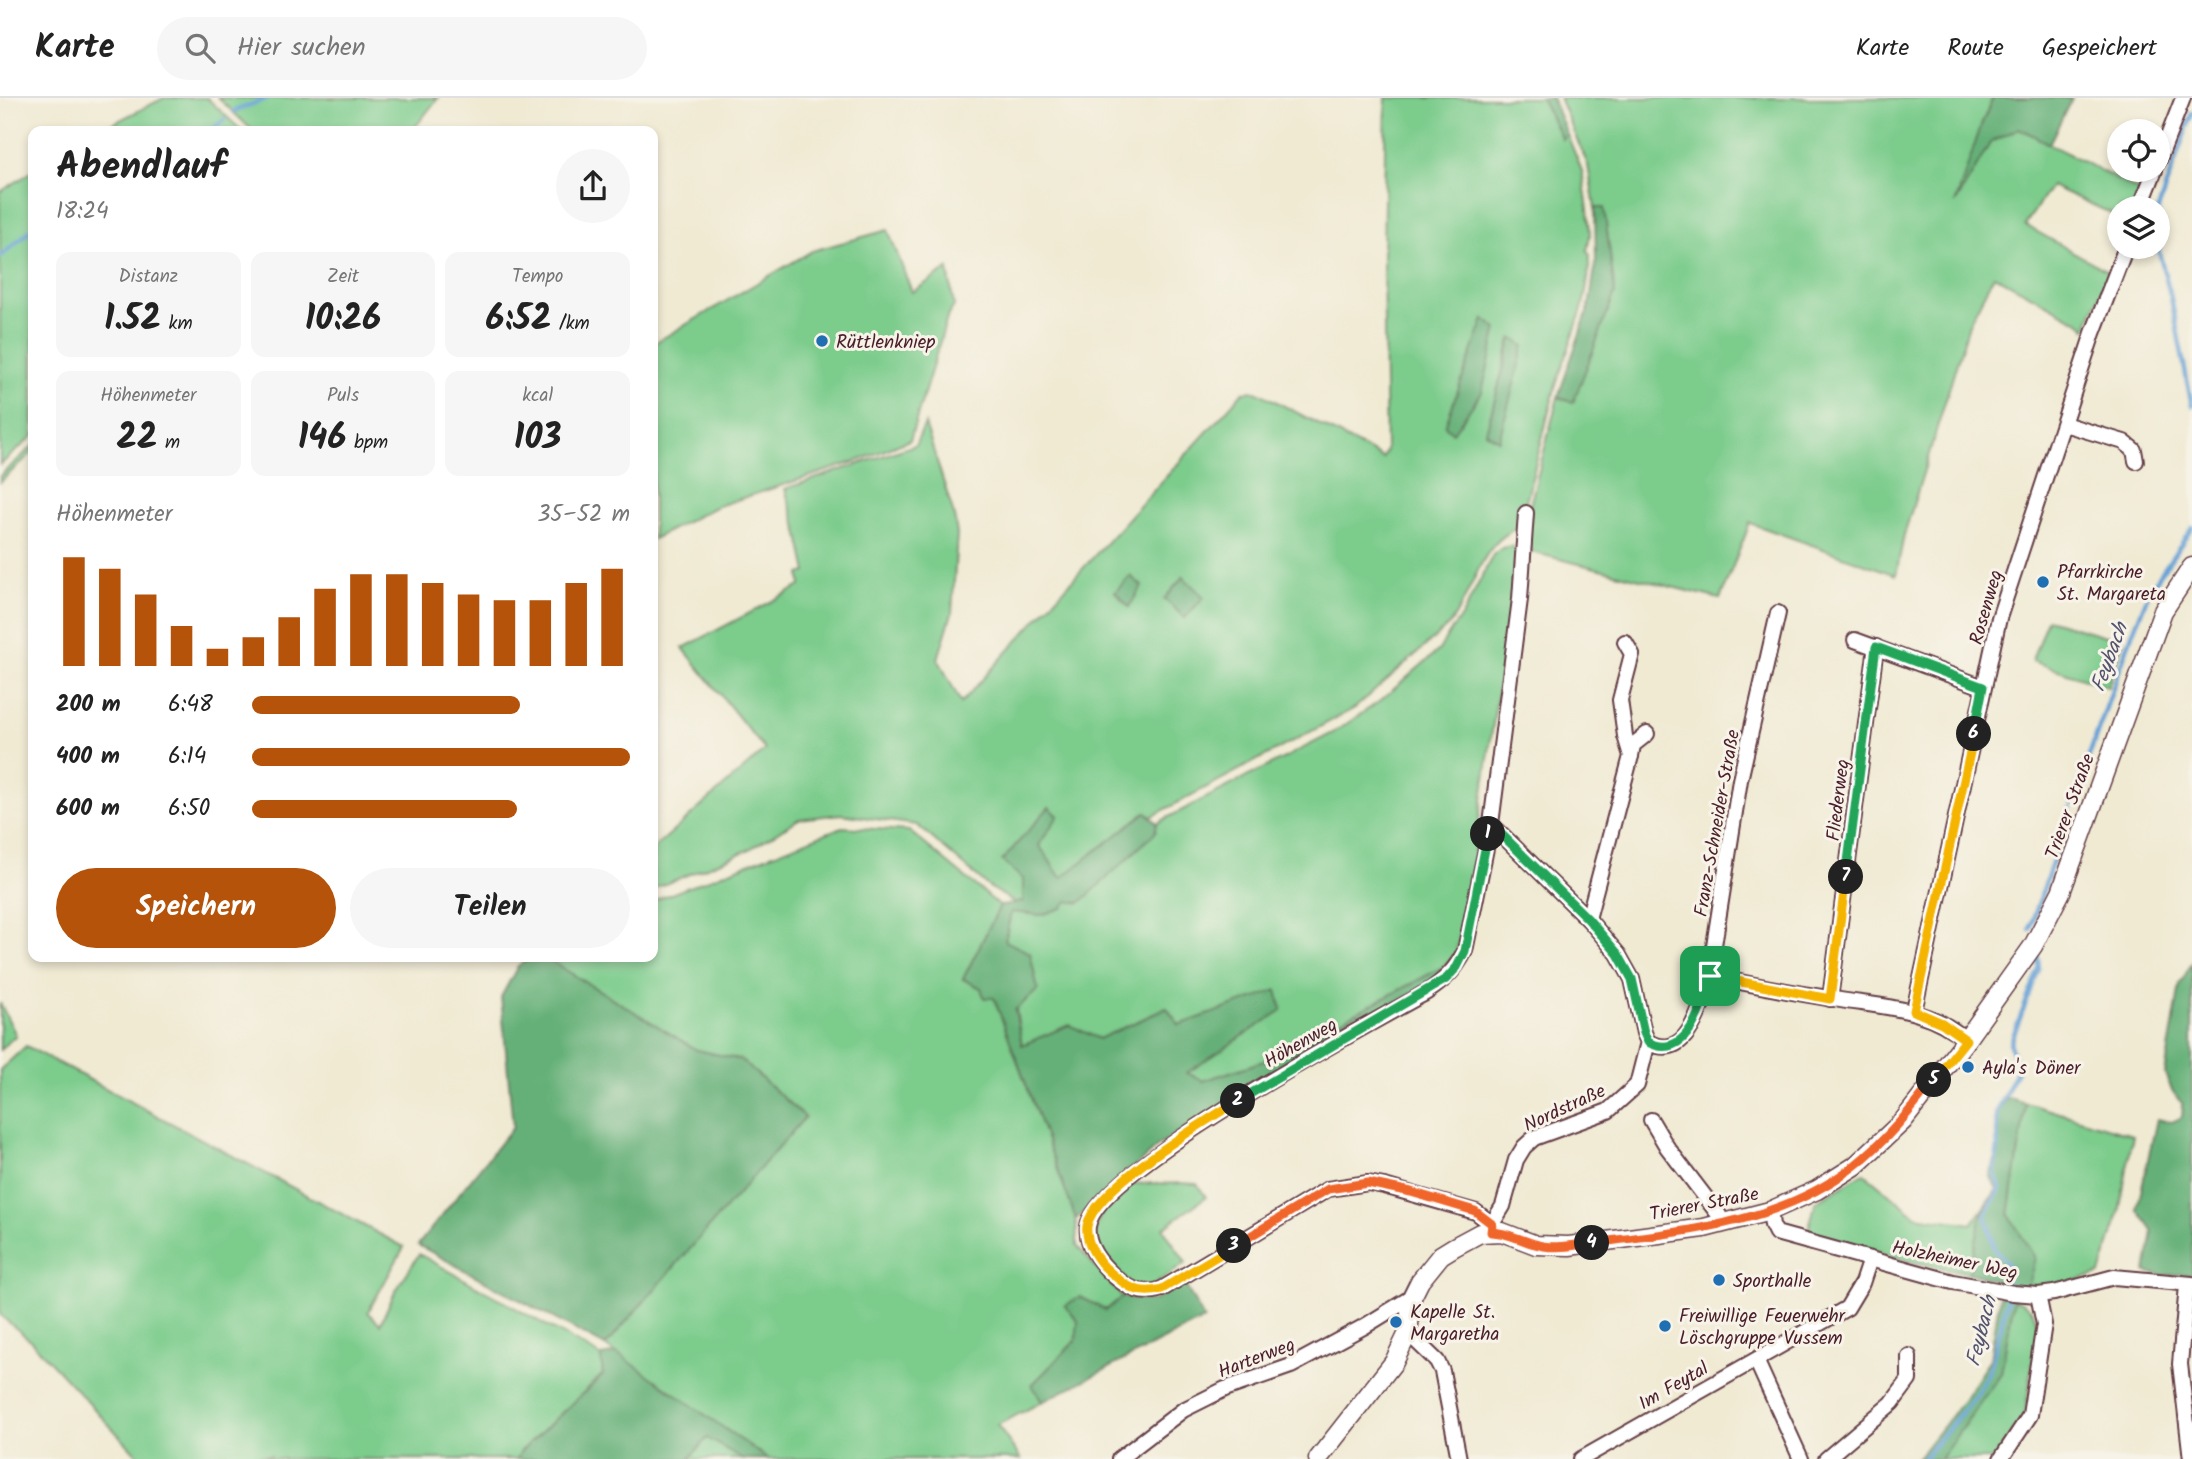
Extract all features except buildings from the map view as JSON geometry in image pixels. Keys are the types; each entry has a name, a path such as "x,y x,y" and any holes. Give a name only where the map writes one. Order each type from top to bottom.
{"main road":[{"name":"Trierer Straße","path":"1492,1228 1535,1245 1565,1247 1721,1224 1770,1211 1817,1190 1855,1166 1903,1121 2034,946 2061,892 2163,611 2192,567"},
{"path":"1318,1459 1389,1368 1408,1332 1412,1297 1429,1268 1441,1255 1492,1228"}],"street":[{"path":"2170,131 2183,98"},
{"name":"Rosenweg","path":"1914,1011 1999,618 2093,333 2121,259"},
{"path":"2064,424 2124,442 2134,450 2136,461"},
{"name":"Höhenweg","path":"1492,1228 1476,1212 1384,1185 1368,1183 1328,1189 1162,1289 1152,1292 1132,1290 1105,1268 1088,1243 1087,1225 1097,1206 1119,1185 1199,1125 1446,979 1457,967 1465,951 1491,824 1520,598 1526,513"},
{"name":"Franz-Schneider-Straße","path":"1648,1042 1662,1048 1684,1038 1698,1014 1710,976 1740,779 1778,613"},
{"path":"1855,640 1983,687"},
{"path":"1625,642 1632,654 1620,700 1631,757"},
{"name":"Fliederweg","path":"1830,999 1876,647"},
{"path":"1588,919 1633,745 1647,734"},
{"path":"1491,824 1588,919 1618,954 1632,979 1648,1042"},
{"path":"1710,976 1830,999 1914,1011 1942,1023 1966,1040"},
{"name":"Nordstraße","path":"1492,1228 1503,1206 1511,1171 1524,1147 1534,1138 1608,1111 1637,1085 1648,1042"},
{"path":"1651,1120 1667,1147 1719,1215 1721,1224"},
{"name":"Holzheimer Weg","path":"1770,1211 1776,1233 1959,1283 1996,1290 2038,1296 2114,1277 2189,1284"},
{"name":"Im Feytal","path":"1581,1459 1847,1308 1862,1283 1870,1259"},
{"path":"2189,1284 2180,1364 2191,1459"},
{"path":"2001,1459 2029,1415 2044,1324 2038,1296"},
{"name":"Harterweg","path":"1119,1459 1183,1410 1224,1389 1292,1366 1412,1297"},
{"path":"1408,1332 1437,1361 1442,1371 1460,1459"},
{"path":"1826,1459 1892,1404 1909,1380 1909,1356"},
{"path":"1756,1360 1801,1459"}],"green space":[{"path":"164,98 207,98 237,126 108,126"},
{"path":"218,98 438,98 416,126 248,126"},
{"path":"1386,98 1541,98 1562,138 1567,134 1582,171 1590,234 1587,252 1590,255 1588,279 1583,306 1555,388 1520,525 1491,549 1448,626 1355,708 1151,817 1146,812 1061,879 1039,845 1058,816 1050,808 1023,879 1023,902 1014,902 989,887 917,825 841,814 799,819 748,850 658,887 658,845 765,750 683,648 801,586 800,574 807,572 785,489 915,445 925,424 954,515 957,534 952,613 938,659 961,703 1243,392 1256,391 1383,458 1386,451 1383,258","holes":["1511,339 1523,346 1498,440 1486,432"]},
{"path":"1541,98 1552,98 1567,134 1562,139"},
{"path":"1559,98 1993,98 1957,200 1990,143 2019,128 2107,174 2107,182 2122,182 2141,192 2139,196 2107,196 2107,212 2051,186 2025,225 2109,272 2086,329 2083,324 1994,275 1970,321 1904,535 1896,575 1750,523 1720,599 1531,552 1528,513 1558,397 1573,402 1615,293 1604,209 1595,208 1588,165"},
{"path":"1993,98 2072,98 2049,144 2019,128 1990,143 1955,204 1982,123"},
{"path":"28,174 28,440 0,465 0,192"},
{"path":"1595,208 1604,208 1615,293 1573,403 1558,397 1589,307 1596,261"},
{"path":"888,230 912,292 948,269 954,306 948,315 910,440 860,460 715,507 658,536 658,341 812,251"},
{"path":"1484,319 1497,329 1482,392 1453,433 1445,426"},
{"path":"1512,338 1524,346 1499,440 1486,432"},
{"path":"28,451 28,457 0,482 0,476"},
{"path":"1511,546 1518,552 1466,910 1455,956 1441,968 1267,1060 1202,1081 1186,1073 1282,1010 1179,1025 1166,1008 1099,1039 1069,1025 1022,1046 1005,941 1011,912 1041,915 1062,908 1067,900 1155,833 1157,823 1333,733 1380,701 1439,650 1462,616 1493,555 1502,548"},
{"path":"1130,576 1142,586 1129,607 1115,592"},
{"path":"1183,577 1204,597 1185,618 1164,599"},
{"path":"2047,619 2123,641 2108,687 2032,661"},
{"path":"1049,807 1058,816 1039,845 1061,878 1146,812 1157,823 1155,833 1080,903 1067,901 1062,908 1041,915 1011,912 1005,941 1030,953 1038,990 1015,1010 1022,1045 1069,1025 1099,1039 1167,1008 1179,1025 1277,990 1282,1010 1187,1073 1203,1081 1267,1060 1441,968 1440,977 1159,1145 1076,1219 994,998 984,998 981,988 963,979 1000,906 1023,901 1023,879 1002,861"},
{"path":"842,827 909,831 1000,906 963,979 994,997 1076,1219 1077,1246 1122,1297 1106,1310 1080,1297 1066,1306 1078,1321 1077,1340 1033,1384 1042,1402 997,1425 1021,1459 768,1459 605,1346 805,1117 741,1060 697,1050 552,962 658,962 658,899"},
{"path":"525,962 552,962 697,1050 741,1060 805,1117 605,1346 418,1245 513,1127 501,997 518,966"},
{"path":"2192,963 2192,1274 2162,1275 2146,1272 2153,1231 2137,1209 2157,1119 2171,1122 2182,1117 2183,1103 2172,1091 2165,1074 2180,984"},
{"path":"0,1003 16,1035 0,1050"},
{"path":"26,1046 404,1247 368,1312 380,1324 395,1292 419,1254 601,1356 603,1374 521,1451 517,1459 263,1459 272,1455 211,1459 141,1459 30,1340 0,1315 0,1070"},
{"path":"2008,1098 2026,1103 2009,1215 2035,1258 2027,1289 1969,1273 1982,1213 1997,1189 1990,1175 1998,1148 1996,1114"},
{"path":"2026,1103 2133,1135 2119,1213 2100,1274 2046,1288 2027,1289 2009,1215"},
{"path":"1864,1173 1916,1216 1972,1224 1990,1198 1982,1213 1969,1273 1908,1261 1808,1230 1816,1202"},
{"path":"1197,1184 1206,1197 1163,1228 1186,1263 1150,1288 1129,1284 1092,1242 1104,1208 1114,1194 1130,1185"},
{"path":"1184,1283 1204,1319 1042,1402 1032,1385 1076,1340 1078,1321 1065,1306 1080,1297 1106,1310 1122,1297 1153,1301"},
{"path":"2000,1295 2014,1299 2001,1373 1940,1459 1917,1459 1965,1398 1990,1359"},
{"path":"2014,1299 2030,1309 2038,1326 2025,1414 1994,1459 1940,1459 2001,1373"},
{"path":"617,1353 768,1459 743,1459 707,1438 689,1459 517,1459 521,1451 603,1375 601,1356"},
{"path":"707,1437 743,1459 689,1459"}],"waterway":[{"path":"234,111 269,98"},
{"name":"Feybach","path":"2192,113 2158,209 2159,252 2192,406"},
{"path":"216,126 224,120"},
{"path":"0,257 28,232"},
{"name":"Feybach","path":"2072,804 2151,588 2192,528"},
{"name":"Feybach","path":"2030,929 2070,809"},
{"name":"Feybach","path":"1923,1459 1977,1394 1990,1369 2007,1302 2007,1264 1994,1248 1986,1214 2000,1188 1994,1172 1998,1148 1996,1114 2017,1071 2010,1044 2039,969 2038,958"}],"place":[{"name":"Rüttlenkniep","path":"822,341"},
{"name":"Pfarrkirche St. Margareta","path":"2043,582"},
{"name":"Ayla's Döner","path":"1968,1067"},
{"name":"Sporthalle","path":"1719,1280"},
{"name":"Kapelle St. Margaretha","path":"1396,1322"},
{"name":"Freiwillige Feuerwehr Löschgruppe Vussem","path":"1665,1326"}],"route":[{"path":"1876,647 1983,687 1914,1011 1942,1023 1966,1040 1903,1121 1855,1166 1817,1190 1770,1211 1721,1224 1551,1247 1535,1245 1502,1232 1491,1232 1492,1224 1481,1215 1451,1204 1384,1185 1347,1185 1328,1189 1162,1289 1152,1292 1132,1290 1125,1285 1105,1268 1088,1243 1087,1225 1097,1206 1140,1167 1199,1125 1446,979 1457,967 1465,951 1491,824 1588,919 1618,954 1632,979 1648,1042 1662,1048 1684,1038 1698,1014 1710,976 1830,999 1876,647"}]}
